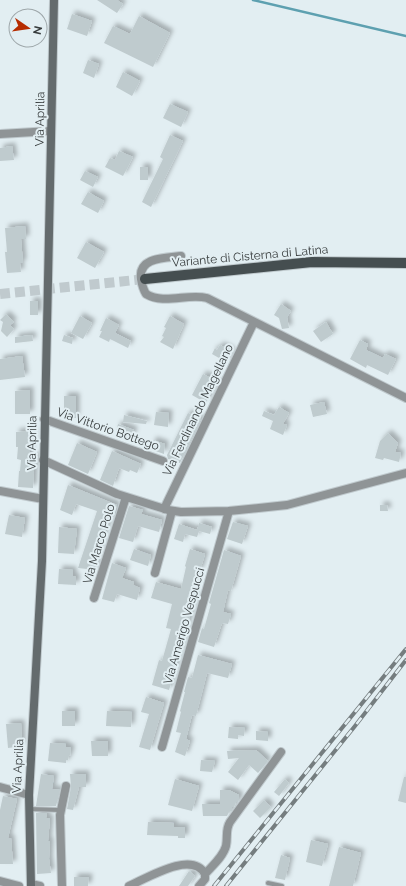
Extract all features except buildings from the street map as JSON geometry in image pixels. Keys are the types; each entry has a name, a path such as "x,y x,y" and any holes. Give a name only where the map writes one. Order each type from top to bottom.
{"main road":[{"name":"Variante di Cisterna di Latina","path":"145,279 312,262 406,263"}],"street":[{"name":"Via Aprilia","path":"31,885 29,795 42,561 54,0"},
{"path":"0,134 51,131"},
{"path":"181,256 154,260 148,262 143,267 141,276 143,290 146,294 160,298 192,296 204,297 406,398"},
{"name":"Via Ferdinando Magellano","path":"164,509 254,322"},
{"name":"Via Vittorio Bottego","path":"44,419 163,461"},
{"path":"43,460 109,491 172,511 229,511 270,508 291,504 406,473"},
{"path":"0,491 43,499"},
{"name":"Via Marco Polo","path":"94,598 126,497"},
{"path":"155,573 172,511"},
{"name":"Via Amerigo Vespucci","path":"162,747 229,511"},
{"path":"205,874 224,852 226,844 226,831 230,822 281,752"},
{"path":"62,886 60,810 66,786"},
{"path":"0,788 29,795"},
{"path":"129,886 182,864 197,866 203,869 205,879 199,886"},
{"path":"0,881 19,886"},
{"path":"31,885 40,886"}],"lane":[{"path":"29,809 60,810"},
{"path":"268,883 282,886"}],"waterway":[{"path":"253,0 406,36"}],"tunnel":[{"path":"0,294 145,279"}],"railway":[{"path":"214,886 406,649"},
{"path":"226,886 355,726 406,660"}]}
